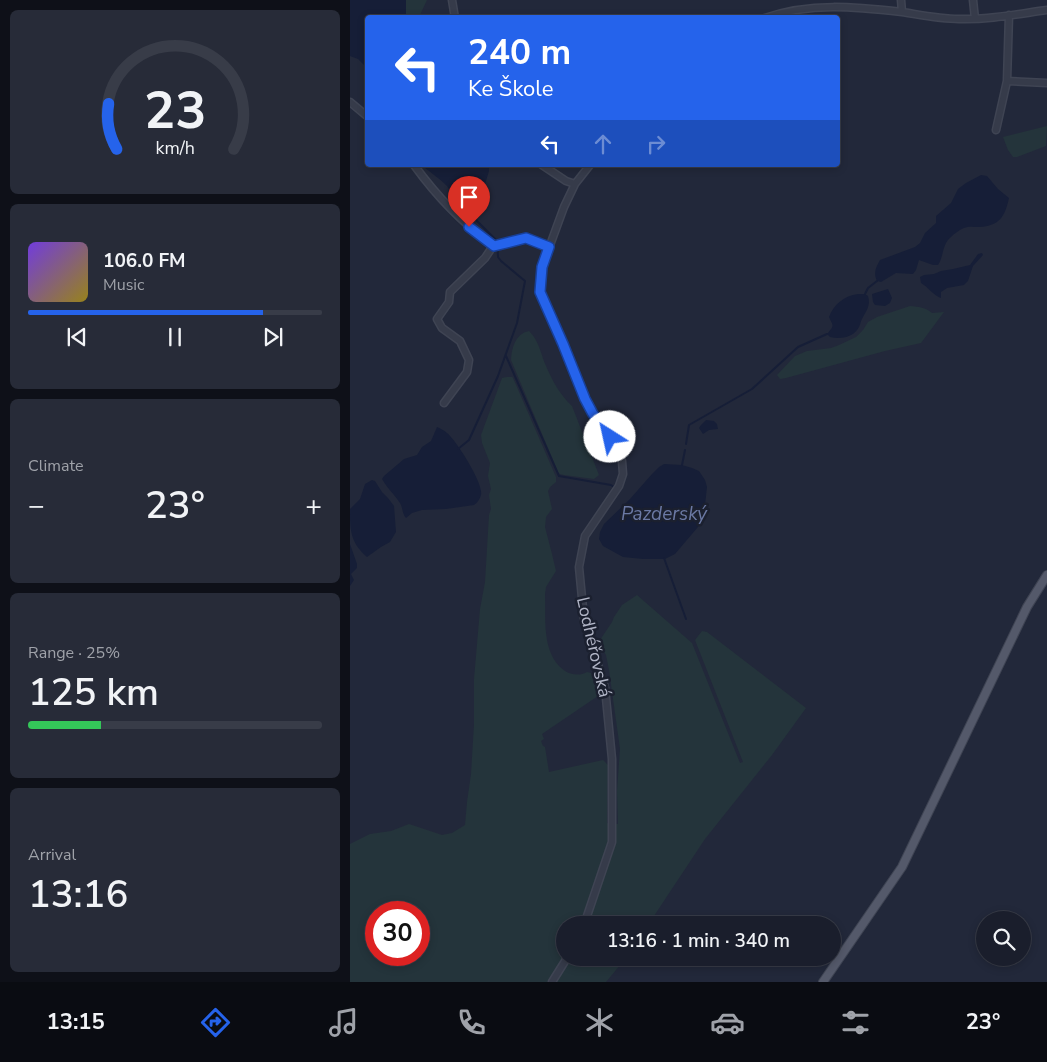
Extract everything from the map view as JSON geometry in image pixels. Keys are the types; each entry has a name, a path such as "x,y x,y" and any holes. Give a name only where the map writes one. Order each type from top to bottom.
{"main road":[{"path":"823,982 902,867 1023,616 1047,575"}],"street":[{"path":"452,0 454,15"},
{"path":"901,0 902,12"},
{"path":"973,0 975,19"},
{"path":"772,15 812,7 843,6 959,19 975,19 1047,10"},
{"path":"996,130 1007,81 1009,15"},
{"path":"1007,81 1047,83"},
{"path":"350,102 365,114"},
{"path":"416,167 440,198 469,227 494,246"},
{"path":"545,167 566,181 575,184"},
{"name":"Lodhéřovská","path":"587,916 612,842 612,759 605,688 584,620 579,567 585,536 619,486 623,474 622,461 616,447 585,399 540,292 542,267 564,207 575,184 588,167"},
{"path":"444,403 467,372 469,360 460,341 442,328 437,319 449,302 450,292 485,258 494,246 526,238 549,247"},
{"path":"552,982 562,966"}],"shaded area":[{"path":"406,0 427,0 420,15 406,15"},
{"path":"1047,126 1046,146 1013,157 1003,137"},
{"path":"910,306 924,308 932,313 944,312 921,343 786,378 780,379 777,375 795,356 807,351 839,345 856,337 868,322 877,317"},
{"path":"529,331 537,343 554,382 572,406 599,475 594,479 564,475 558,472 511,360 513,346 517,338"},
{"path":"512,377 556,477 556,482 548,491 552,509 546,517 545,527 556,571 546,587 545,594 545,625 548,646 557,664 565,671 576,674 591,673 598,696 542,734 544,739 541,741 545,747 549,772 603,760 608,765 607,823 618,824 617,791 620,749 609,670 600,640 622,605 637,595 692,643 740,763 743,762 695,640 702,631 707,632 806,708 772,755 705,839 654,916 556,916 556,966 619,966 606,982 350,982 350,844 370,834 391,831 409,824 442,835 452,833 465,825 471,774 474,679 491,509 489,495 491,489 488,476 490,463 481,435 502,378"}],"water":[{"path":"350,0 406,0 406,15 365,15 365,66 358,59 350,56"},
{"path":"424,167 489,167 483,189 477,198 474,214 464,211 459,207 447,186"},
{"path":"981,175 987,176 1009,198 1006,210 1000,219 992,225 968,227 957,232 946,243 938,265 919,260 913,274 896,273 881,282 877,281 875,275 880,260 915,247 920,243 925,233 936,223 936,216 951,203 958,189"},
{"path":"982,253 983,255 973,266 968,281 964,285 947,288 941,292 941,298 921,283 920,277 924,275 970,265 978,254"},
{"path":"888,289 892,298 890,303 885,306 875,305 872,294"},
{"path":"858,294 868,296 869,303 858,329 855,333 841,338 830,337 827,334 832,326 829,317 834,308 840,301"},
{"path":"706,420 714,421 718,429 709,430 703,434 699,428"},
{"path":"437,427 444,430 451,437 463,453 474,472 481,489 481,496 474,505 422,510 412,513 406,518 400,503 382,479 404,459 417,455 422,447 431,441"},
{"name":"Pazderský","path":"664,464 682,465 692,468 699,471 705,480 707,487 704,514 698,527 675,554 665,559 623,557 603,546 599,539 604,524"},
{"path":"372,480 375,481 394,506 396,532 390,542 367,557 354,541 350,523 350,509 360,499 365,484"},
{"path":"350,544 357,568 351,574 354,580 350,586"}],"waterway":[{"path":"458,449 469,440 498,376 517,323 525,281 501,261 498,257 497,241 477,221 473,212"},
{"path":"865,294 868,288 877,281"},
{"path":"686,444 689,425 752,389 798,347 827,334"},
{"path":"506,356 559,476 614,487"},
{"path":"682,465 685,450"},
{"path":"664,558 686,619"}],"route":[{"path":"469,227 494,246 526,238 549,247 542,267 540,292 585,399 593,414 610,437"}]}
